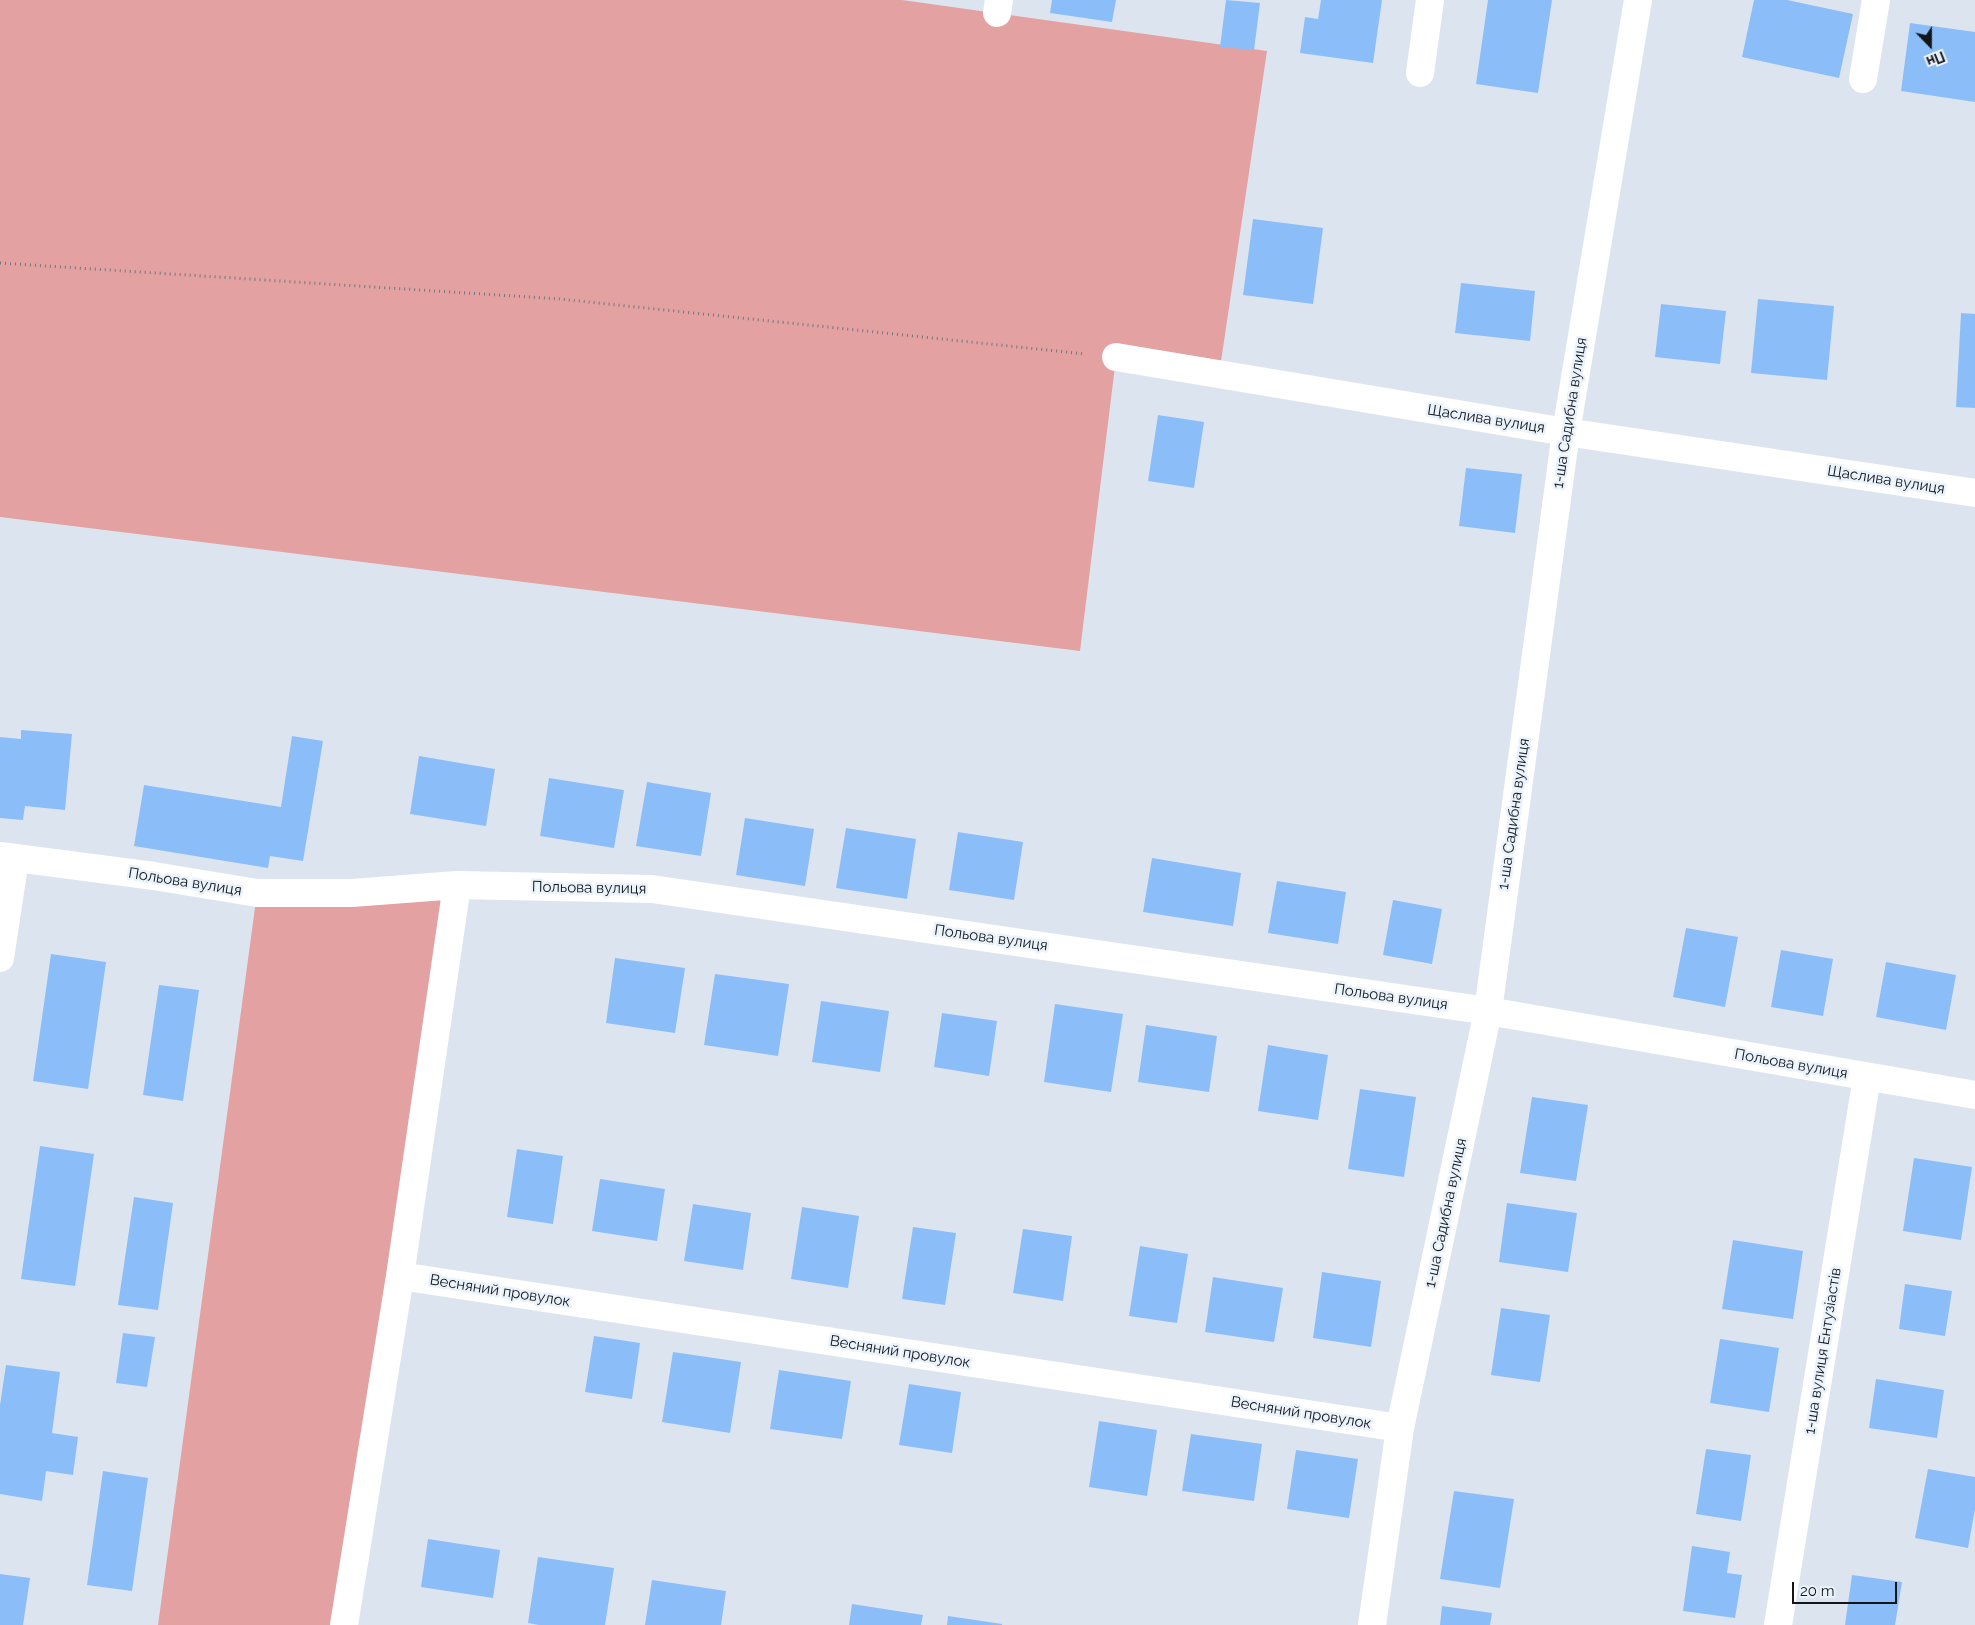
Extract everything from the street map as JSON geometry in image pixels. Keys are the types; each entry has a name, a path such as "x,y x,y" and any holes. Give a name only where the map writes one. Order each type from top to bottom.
{"street":[{"path":"1420,73 1430,0"},
{"name":"1-ша Садибна вулиця","path":"1372,1625 1400,1428 1488,1011 1566,432 1638,0"},
{"path":"1863,79 1876,0"},
{"name":"Щаслива вулиця","path":"1116,357 1566,432 1975,493"},
{"path":"0,958 8,858"},
{"name":"Польова вулиця","path":"8,858 154,876 257,893 352,893 456,885 652,888 1488,1011 1975,1095"},
{"path":"344,1625 400,1276 456,885"},
{"name":"1-ша вулиця Ентузіастів","path":"1778,1625 1867,1077"},
{"name":"Весняний провулок","path":"400,1276 1400,1428"}],"path":[{"path":"0,263 560,299 1116,357"}],"shaded area":[{"path":"0,0 902,0 1267,51 1219,375 1116,358 1080,651 0,517"},
{"path":"457,885 344,1625 158,1625 257,893"}],"building":[{"path":"1052,0 1116,0 1112,22 1050,13"},
{"path":"1226,0 1260,3 1254,50 1220,47"},
{"path":"1321,0 1382,0 1373,63 1300,53 1305,17 1318,19"},
{"path":"1488,0 1552,0 1538,93 1476,84"},
{"path":"1754,0 1787,0 1853,14 1839,78 1742,57"},
{"path":"1910,23 1975,32 1975,102 1901,91"},
{"path":"1253,219 1323,228 1313,304 1243,295"},
{"path":"1461,283 1535,291 1530,341 1455,333"},
{"path":"1758,299 1834,306 1827,380 1751,373"},
{"path":"1661,304 1726,311 1720,364 1655,357"},
{"path":"1961,313 1975,314 1975,408 1956,407"},
{"path":"1158,415 1204,422 1194,488 1148,481"},
{"path":"1466,468 1522,474 1515,533 1459,526"},
{"path":"21,730 72,734 65,810 25,806 23,820 0,818 0,737 21,739"},
{"path":"292,736 323,741 303,861 270,856 268,868 134,846 144,785 281,807"},
{"path":"419,756 495,769 486,826 410,814"},
{"path":"549,778 624,790 614,848 540,836"},
{"path":"647,782 711,793 701,856 636,846"},
{"path":"745,818 814,829 805,886 736,875"},
{"path":"846,828 916,839 907,899 836,888"},
{"path":"958,832 1023,842 1014,900 949,890"},
{"path":"1152,858 1241,873 1233,926 1143,912"},
{"path":"1277,881 1346,892 1338,944 1268,933"},
{"path":"1393,900 1442,909 1432,964 1383,955"},
{"path":"1686,928 1738,937 1725,1007 1673,997"},
{"path":"1781,950 1833,959 1823,1016 1771,1007"},
{"path":"51,954 106,962 88,1089 33,1081"},
{"path":"615,958 685,968 675,1033 606,1023"},
{"path":"1886,962 1956,975 1946,1030 1876,1017"},
{"path":"715,974 789,984 778,1056 704,1045"},
{"path":"159,985 199,990 183,1101 143,1095"},
{"path":"821,1001 889,1011 880,1072 812,1062"},
{"path":"1055,1004 1123,1014 1111,1092 1044,1082"},
{"path":"942,1013 997,1021 989,1076 934,1067"},
{"path":"1146,1025 1217,1036 1209,1092 1138,1082"},
{"path":"1268,1045 1328,1055 1318,1120 1258,1111"},
{"path":"1360,1089 1416,1097 1404,1177 1348,1169"},
{"path":"1532,1097 1588,1105 1576,1181 1520,1173"},
{"path":"40,1146 94,1154 75,1286 21,1279"},
{"path":"517,1149 563,1156 553,1224 507,1217"},
{"path":"1914,1158 1972,1167 1961,1240 1903,1231"},
{"path":"600,1179 665,1189 657,1241 592,1231"},
{"path":"134,1197 173,1203 158,1310 118,1305"},
{"path":"1507,1203 1577,1213 1568,1272 1499,1262"},
{"path":"693,1204 751,1213 743,1270 684,1261"},
{"path":"802,1207 859,1216 848,1288 791,1279"},
{"path":"913,1227 956,1233 945,1305 902,1299"},
{"path":"1023,1229 1072,1236 1063,1301 1013,1293"},
{"path":"1733,1240 1803,1251 1793,1319 1722,1309"},
{"path":"1140,1246 1188,1254 1177,1323 1129,1316"},
{"path":"1322,1272 1381,1281 1371,1347 1313,1338"},
{"path":"1213,1277 1283,1288 1274,1342 1205,1332"},
{"path":"1905,1284 1952,1291 1945,1336 1899,1329"},
{"path":"1501,1308 1550,1315 1540,1382 1491,1375"},
{"path":"123,1333 155,1337 147,1387 116,1383"},
{"path":"594,1336 640,1343 632,1399 585,1392"},
{"path":"1720,1339 1779,1348 1769,1412 1710,1403"},
{"path":"673,1352 741,1362 730,1433 662,1422"},
{"path":"6,1365 60,1372 52,1433 78,1437 73,1475 46,1471 42,1501 0,1494 0,1405"},
{"path":"779,1370 851,1381 842,1439 770,1429"},
{"path":"1876,1379 1944,1390 1937,1438 1869,1428"},
{"path":"909,1384 961,1392 952,1453 899,1445"},
{"path":"1099,1421 1157,1430 1147,1496 1089,1487"},
{"path":"1191,1434 1262,1444 1254,1501 1182,1491"},
{"path":"1706,1449 1751,1455 1741,1521 1696,1514"},
{"path":"1296,1450 1358,1459 1349,1518 1287,1509"},
{"path":"1928,1469 1975,1477 1975,1509 1968,1548 1915,1538"},
{"path":"103,1471 148,1478 132,1591 87,1585"},
{"path":"1454,1491 1514,1499 1500,1588 1440,1579"},
{"path":"428,1539 500,1550 493,1598 421,1587"},
{"path":"1692,1546 1730,1552 1727,1573 1742,1575 1735,1618 1683,1611"},
{"path":"538,1557 614,1568 605,1625 539,1625 528,1623"},
{"path":"0,1574 30,1578 23,1625 0,1625"},
{"path":"1852,1575 1902,1582 1895,1625 1845,1625"},
{"path":"652,1580 726,1591 721,1625 645,1625"},
{"path":"852,1604 923,1615 921,1625 849,1625"},
{"path":"1442,1606 1492,1613 1490,1625 1440,1625"},
{"path":"948,1616 1002,1624 1002,1625 947,1625"}]}
